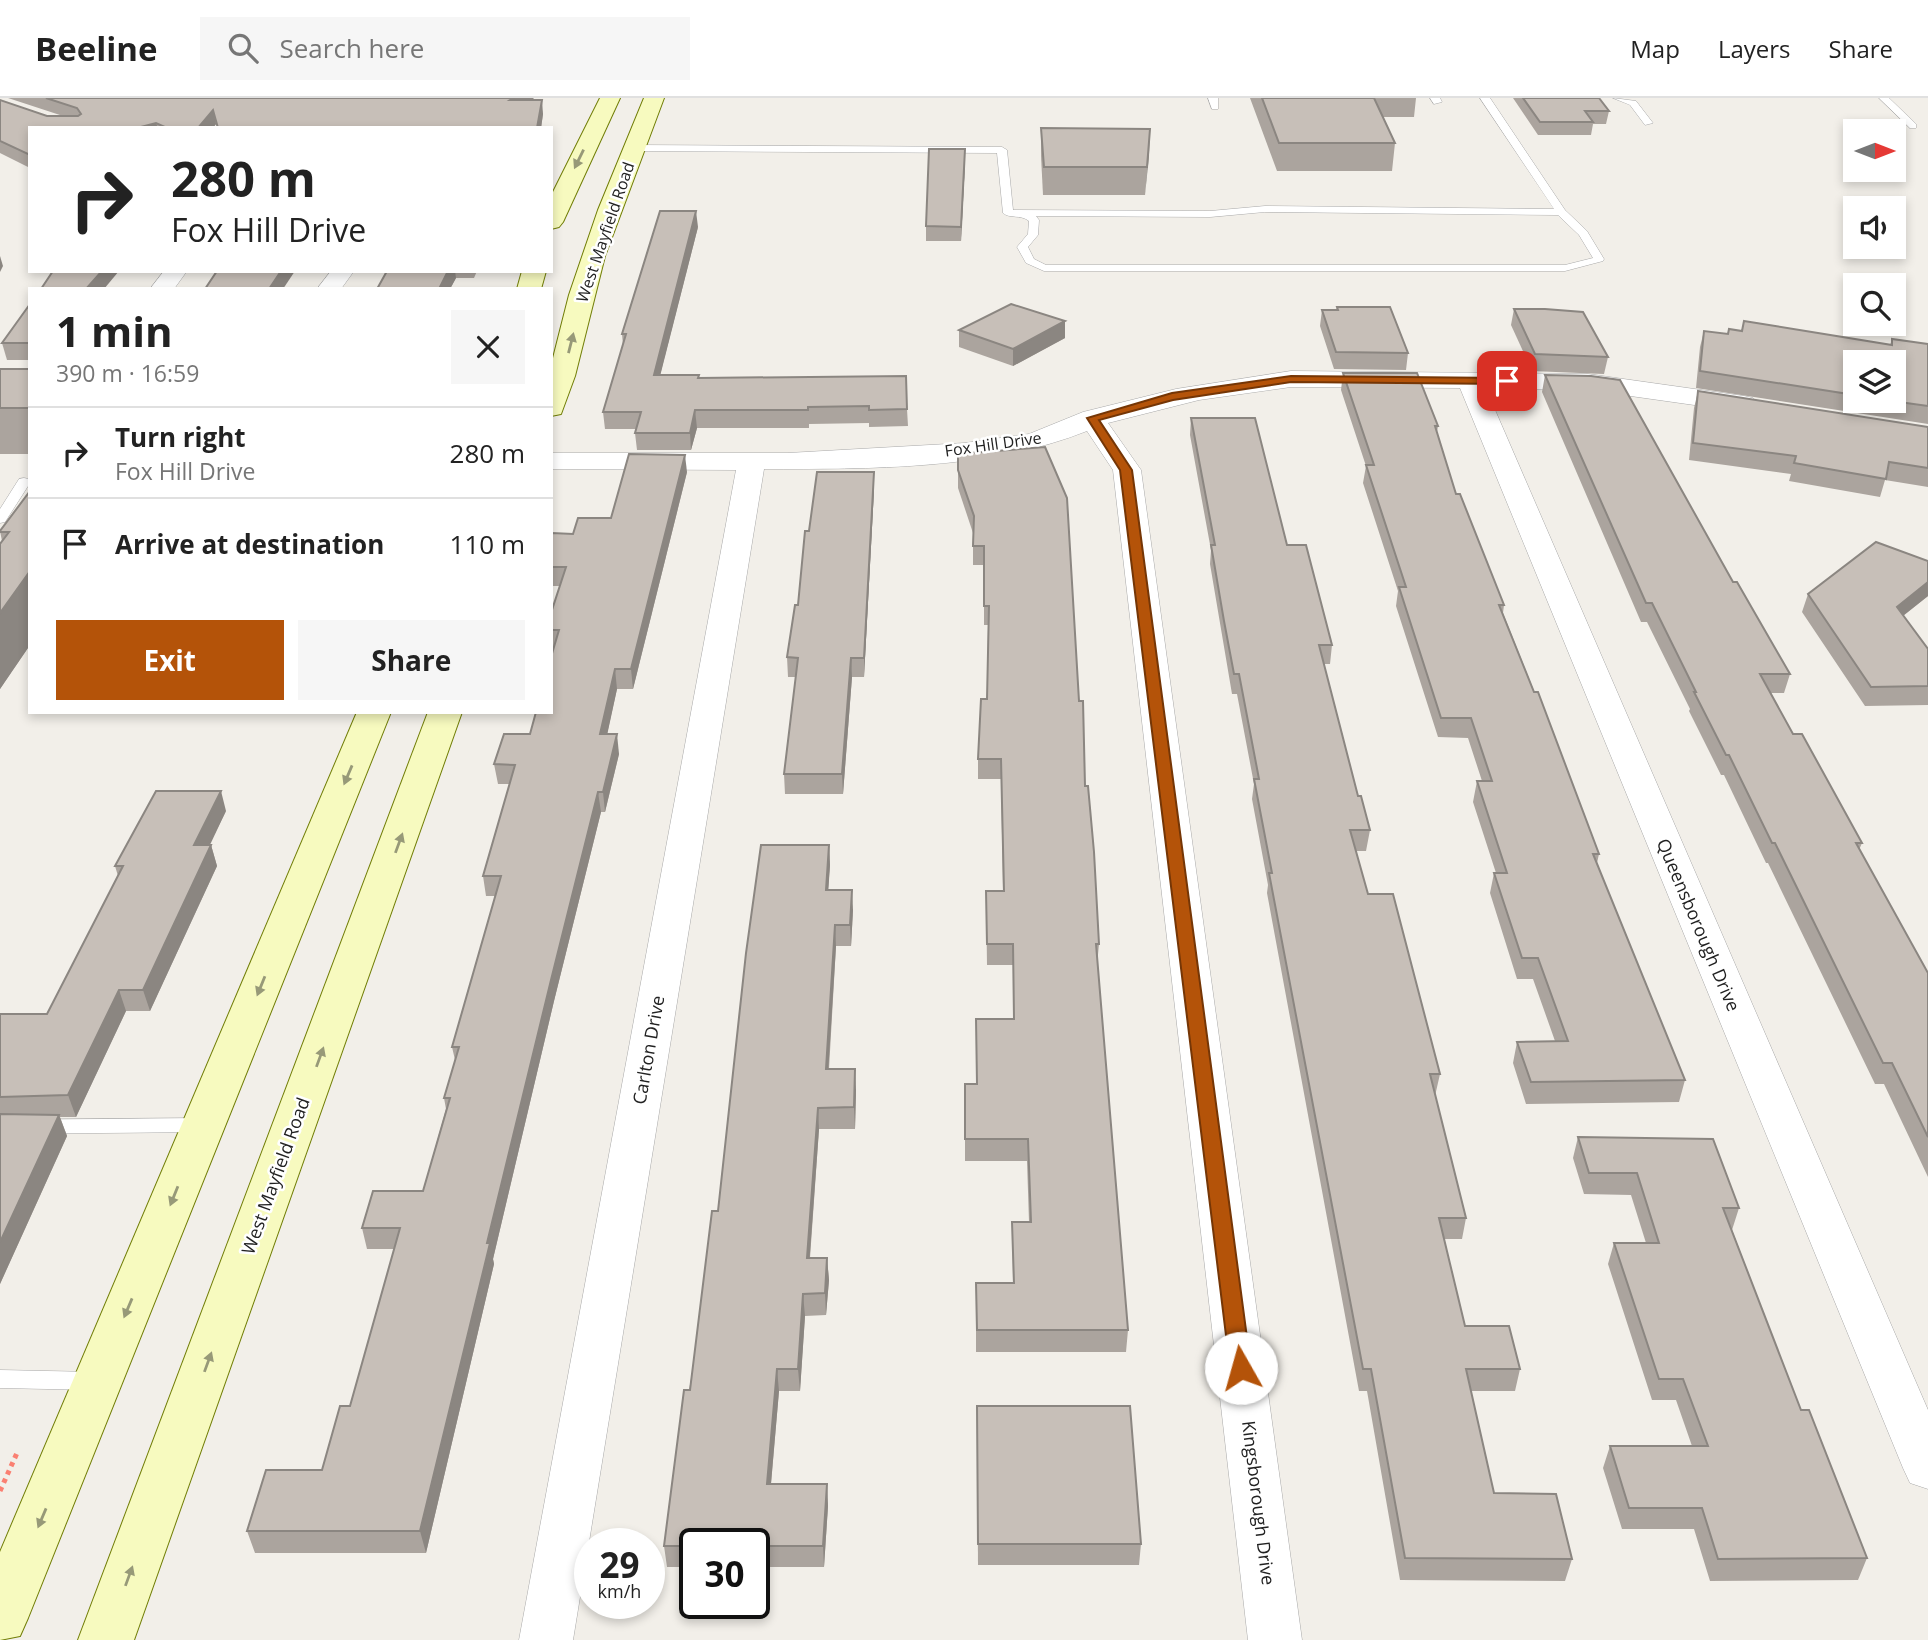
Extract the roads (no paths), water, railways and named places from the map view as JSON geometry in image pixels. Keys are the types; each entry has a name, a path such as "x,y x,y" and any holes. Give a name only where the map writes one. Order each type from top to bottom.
{"main road":[{"path":"553,217 610,98"},
{"name":"West Mayfield Road","path":"554,395 586,279 654,98"},
{"path":"0,1618 373,714"},
{"name":"West Mayfield Road","path":"106,1640 444,714"}],"street":[{"path":"164,287 174,273"},
{"path":"331,287 341,273"},
{"name":"Fox Hill Drive","path":"553,461 878,459 990,448 1038,439 1093,418 1172,397 1291,379 1588,382 1775,409"},
{"name":"Queensborough Drive","path":"1470,381 1928,1468"},
{"name":"Kingsborough Drive","path":"1093,418 1126,470 1275,1640"},
{"name":"Carlton Drive","path":"546,1640 752,460"}],"lane":[{"path":"1025,213 1034,220 1034,228 1033,235 1022,247 1030,261 1044,268 1565,268 1599,259 1583,233 1560,212 1485,98"},
{"path":"1618,98 1633,103 1648,123"},
{"path":"1884,98 1913,126"},
{"path":"633,148 1002,150 1008,213 1210,214 1265,209 1560,212"},
{"path":"0,519 24,482"},
{"path":"0,1127 204,1125"},
{"path":"0,1379 97,1381"}]}
